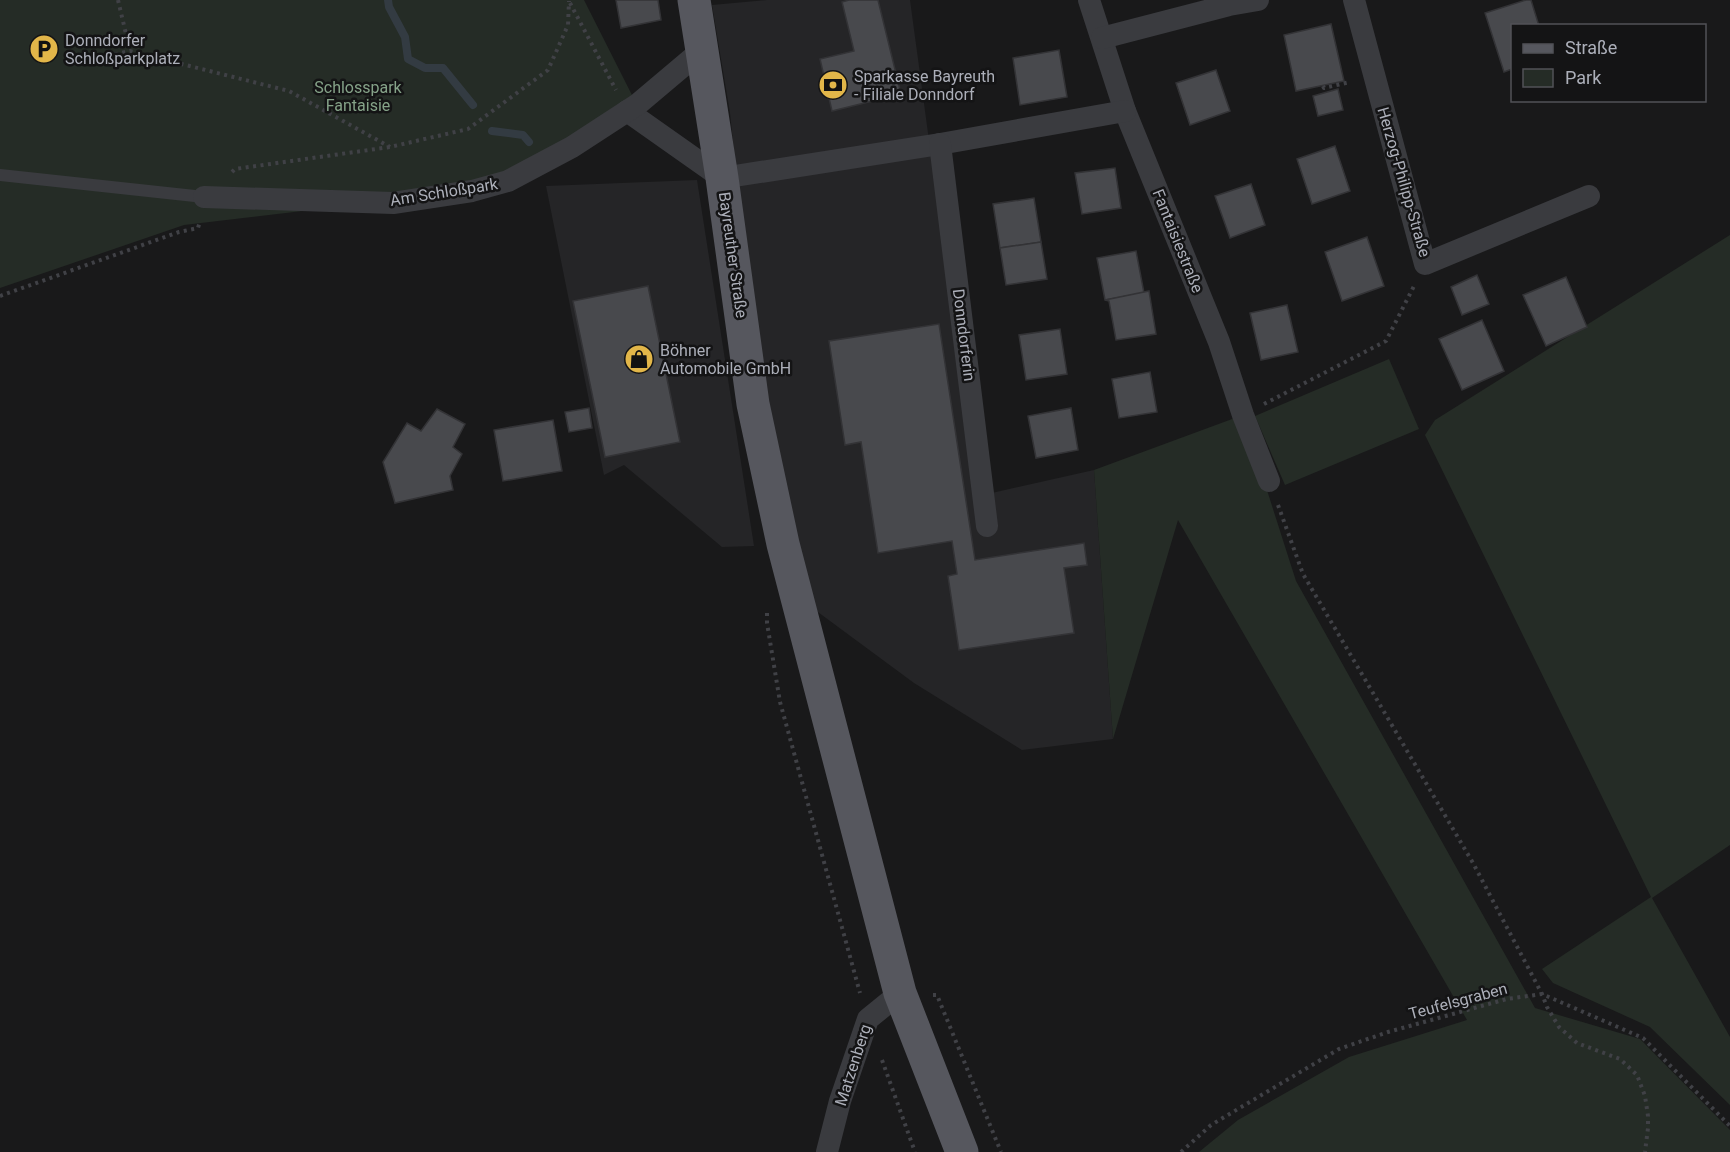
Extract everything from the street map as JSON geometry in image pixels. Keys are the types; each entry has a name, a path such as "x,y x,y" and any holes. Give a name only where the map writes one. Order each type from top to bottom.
{"main road":[{"name":"Bayreuther Straße","path":"694,0 722,178 753,404 783,544 900,993 962,1152"}],"street":[{"name":"Fantaisiestraße","path":"1089,0 1125,111 1219,342 1243,415 1269,481"},
{"path":"1102,38 1229,5 1258,0"},
{"name":"Herzog-Philipp-Straße","path":"1354,0 1425,264 1589,196"},
{"name":"Am Schloßpark","path":"204,197 393,203 472,191 507,181 572,147 638,104 702,50"},
{"path":"627,111 722,178 940,144 1125,111"},
{"name":"Donndorferin","path":"940,144 987,526"},
{"name":"Matzenberg","path":"827,1152 840,1101 868,1018 900,993"}],"lane":[{"path":"0,175 204,197"}],"path":[{"path":"118,0 130,51"},
{"path":"569,1 627,111"},
{"path":"0,296 179,232 198,228 204,197 235,169 390,147 468,129 548,70 568,25 569,1"},
{"path":"72,64 130,51 289,91 390,147"},
{"path":"1243,415 1386,341 1425,264"},
{"path":"1269,481 1303,574 1473,863 1559,1027 1577,1043 1620,1059 1637,1075 1645,1096 1648,1116 1645,1152"},
{"path":"767,611 780,702 868,1018 915,1152"},
{"path":"1542,993 1643,1038 1730,1125"},
{"name":"Teufelsgraben","path":"1181,1152 1211,1125 1339,1049 1388,1032 1507,999 1542,993"}],"shaded area":[{"path":"767,0 910,0 936,192 983,495 1094,470 1113,739 1022,750 914,683 807,604 760,401 730,113 712,5"},
{"path":"697,180 754,546 722,547 624,465 604,475 546,186"}],"green space":[{"name":"Schlosspark Fantaisie","path":"0,0 584,0 636,103 472,191 184,225 0,288"},
{"path":"1730,235 1730,845 1652,898 1730,1037 1730,1105 1650,1027 1553,983 1542,969 1651,897 1425,435 1435,420"},
{"path":"1389,359 1419,429 1285,485 1255,416"},
{"path":"1243,415 1296,581 1535,1008 1640,1039 1730,1130 1730,1152 1199,1152 1238,1120 1349,1057 1467,1020 1178,520 1113,739 1094,470"}],"building":[{"path":"616,0 658,0 661,20 621,28"},
{"path":"878,0 901,94 832,111 820,59 854,51 842,2"},
{"path":"1531,0 1538,24 1511,24 1511,69 1504,72 1485,13"},
{"path":"1331,24 1344,81 1296,91 1284,35"},
{"path":"1059,50 1067,97 1020,105 1013,58"},
{"path":"1216,70 1230,111 1190,125 1176,83"},
{"path":"1338,89 1343,110 1318,116 1313,96"},
{"path":"1335,146 1350,191 1312,204 1297,159"},
{"path":"1115,168 1121,208 1082,214 1075,173"},
{"path":"1251,184 1265,225 1230,238 1215,196"},
{"path":"1034,198 1041,242 1000,248 993,204"},
{"path":"1367,237 1384,286 1342,301 1325,252"},
{"path":"1041,242 1047,279 1006,285 1000,248"},
{"path":"1136,251 1144,293 1105,300 1097,258"},
{"path":"1477,275 1489,304 1462,315 1451,287"},
{"path":"1566,277 1587,327 1546,346 1523,295"},
{"path":"648,286 680,442 605,457 573,301"},
{"path":"1149,291 1156,334 1116,340 1109,301 1105,300"},
{"path":"1287,305 1298,352 1261,360 1250,313"},
{"path":"1482,320 1504,371 1462,390 1439,339"},
{"path":"939,324 975,560 1084,543 1087,565 1064,568 1074,633 959,650 948,576 957,574 952,541 878,553 861,442 845,445 829,341"},
{"path":"1060,329 1067,374 1026,380 1019,335"},
{"path":"1150,372 1157,412 1119,418 1112,379"},
{"path":"589,408 592,428 569,432 565,412"},
{"path":"1071,408 1078,450 1036,458 1028,416"},
{"path":"437,409 465,424 453,447 462,454 450,476 453,490 395,503 383,462 407,423 421,431"},
{"path":"553,420 562,471 503,481 494,430"}],"waterway":[{"path":"388,0 389,7 405,37 408,59 425,68 443,68 473,105"},
{"path":"492,131 523,135 529,142"}],"place":[{"name":"Donndorfer Schloßparkplatz","path":"44,49"},
{"name":"Sparkasse Bayreuth - Filiale Donndorf","path":"833,85"},
{"name":"Böhner Automobile GmbH","path":"639,359"}]}
